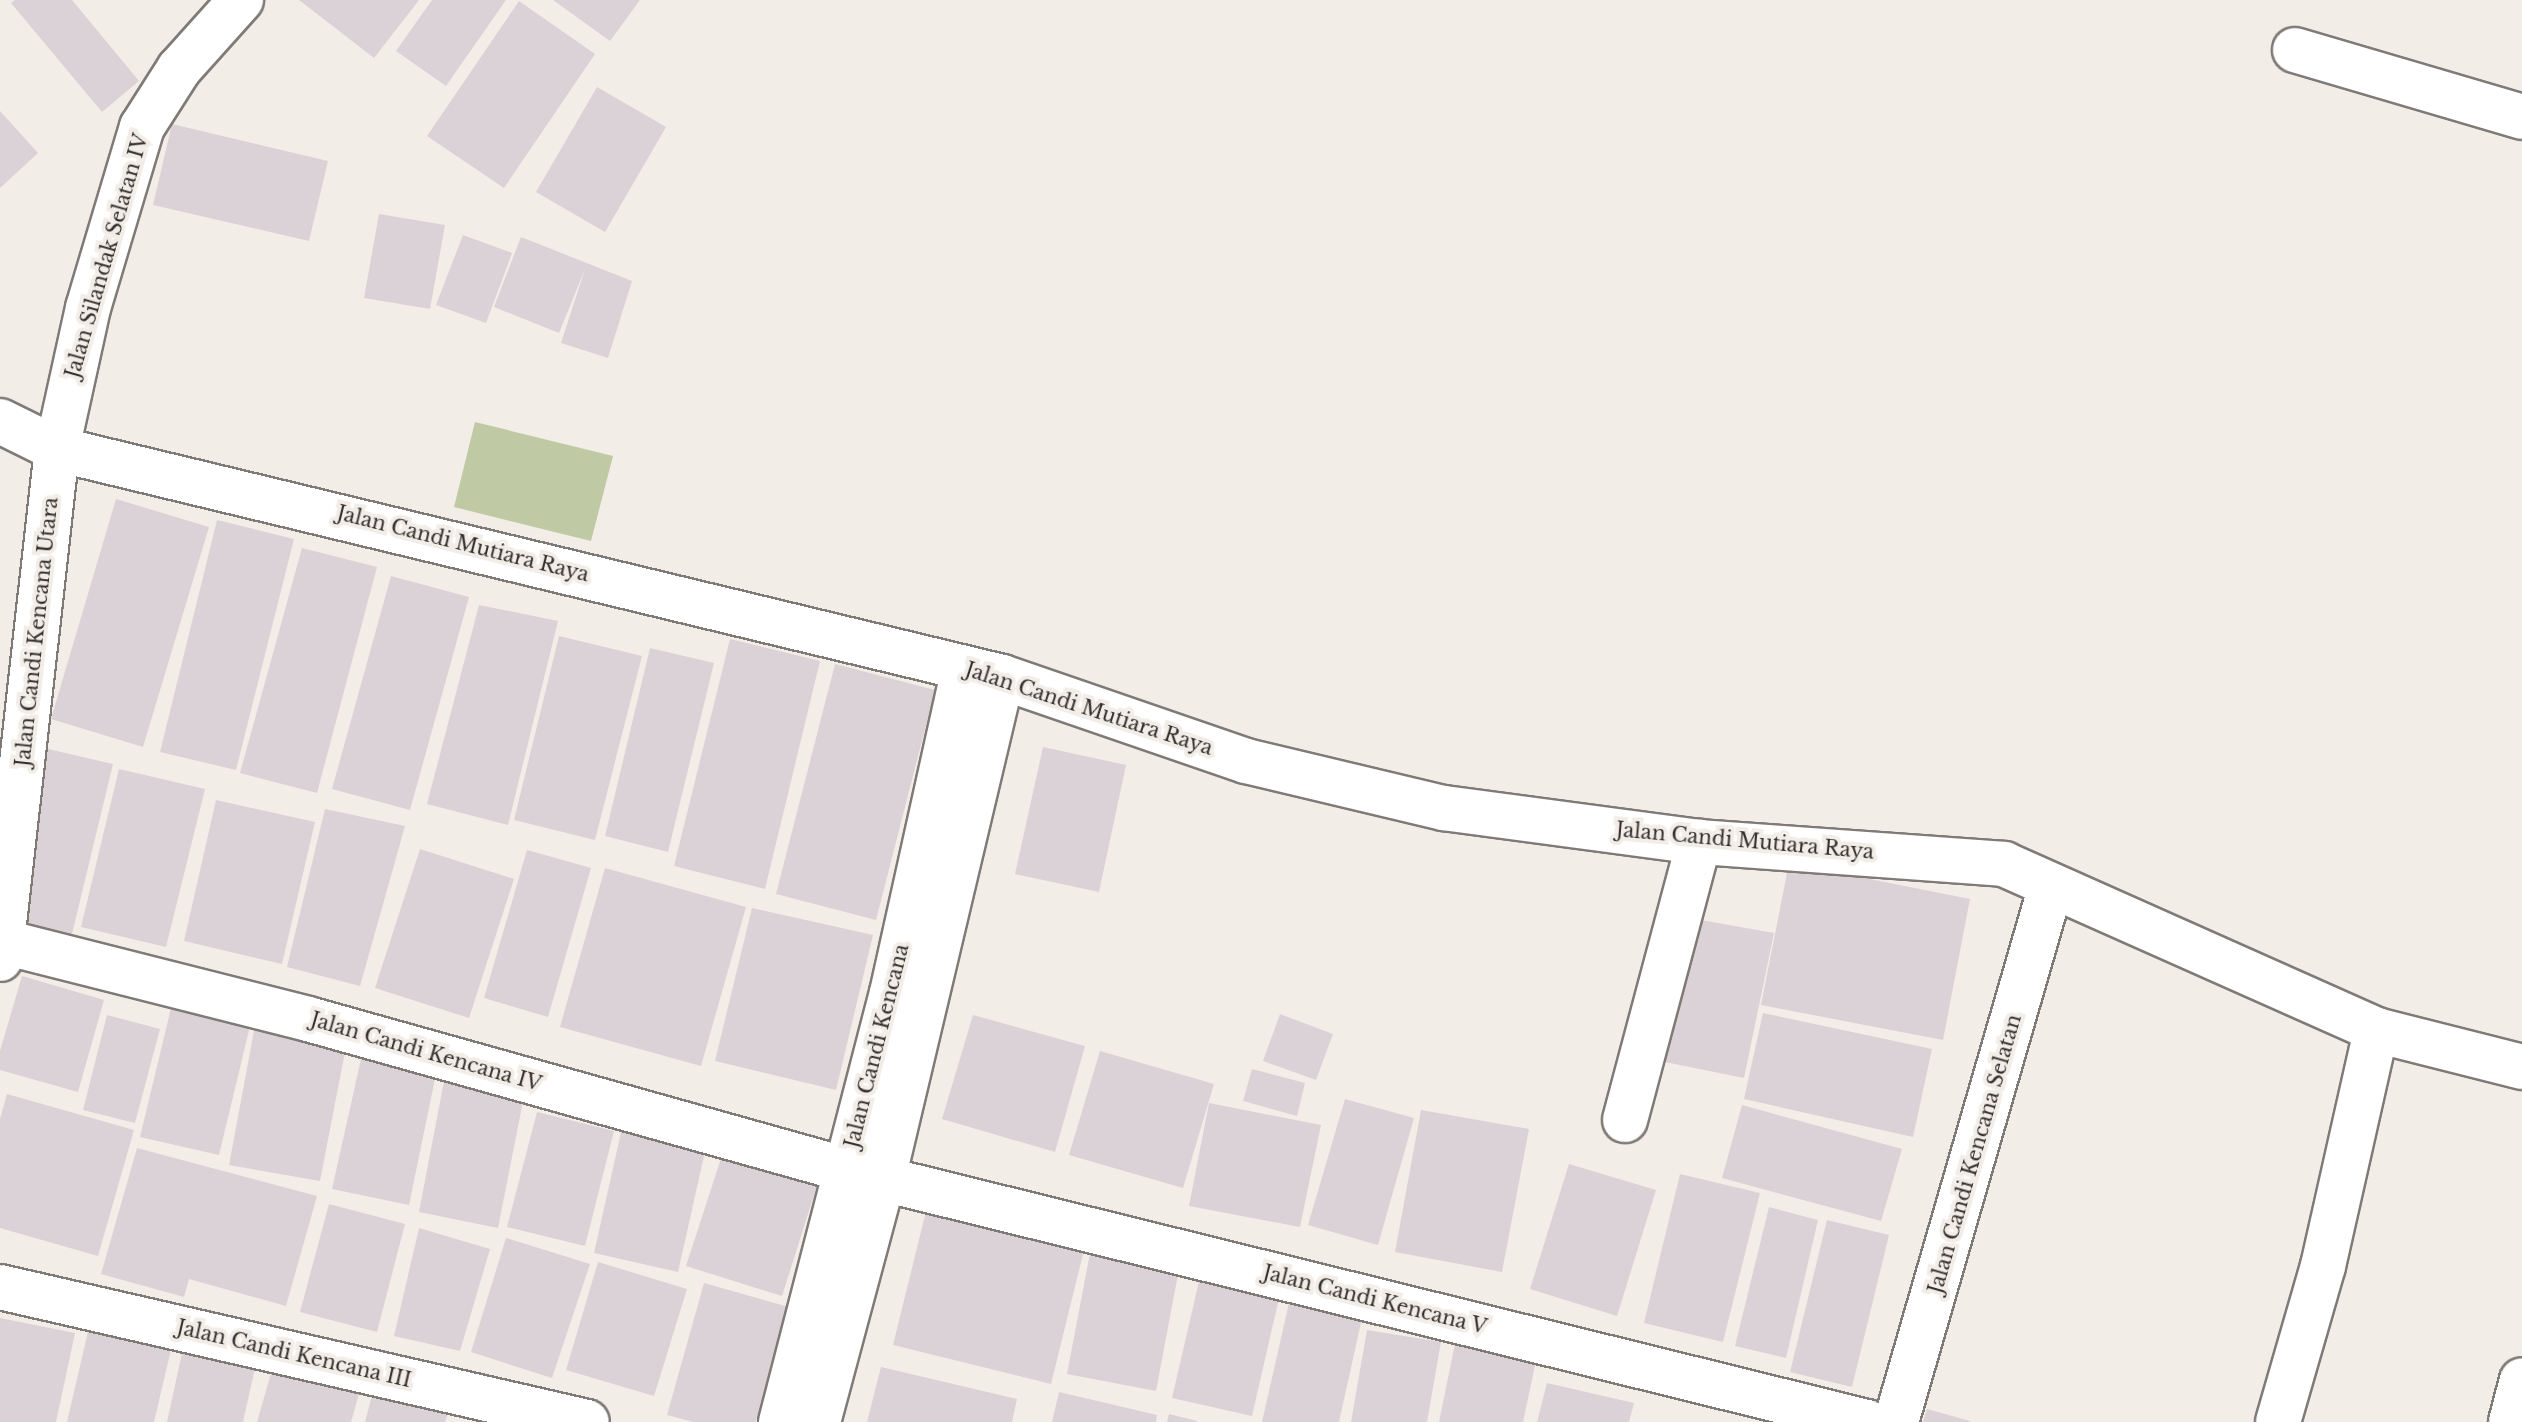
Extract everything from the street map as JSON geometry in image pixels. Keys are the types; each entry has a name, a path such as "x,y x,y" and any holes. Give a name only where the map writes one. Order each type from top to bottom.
{"street":[{"name":"Jalan Silandak Selatan IV","path":"57,449 88,308 142,127 179,69 241,0"},
{"path":"2295,50 2522,117"},
{"name":"Jalan Candi Mutiara Raya","path":"0,421 57,449 983,672 1246,761 1398,797 1699,842 1987,860 2376,1030 2522,1067"},
{"name":"Jalan Candi Kencana Utara","path":"3,926 57,449"},
{"name":"Jalan Candi Kencana","path":"818,1422 865,1174 983,672"},
{"path":"1625,1120 1699,842"},
{"name":"Jalan Candi Kencana Selatan","path":"1896,1422 2051,886"},
{"name":"Jalan Candi Kencana IV","path":"3,926 308,1019 865,1174"},
{"path":"2278,1422 2323,1266 2376,1030"},
{"name":"Jalan Candi Kencana","path":"781,1422 865,1174"},
{"name":"Jalan Candi Kencana V","path":"865,1174 1867,1422"},
{"name":"Jalan Candi Kencana III","path":"0,1287 587,1422"},
{"path":"2511,1422 2522,1380"}],"green space":[{"path":"475,422 613,456 591,541 454,507"}],"building":[{"path":"15,0 72,0 139,81 102,112 11,3"},
{"path":"299,0 419,0 374,58"},
{"path":"432,0 506,0 446,86 396,51"},
{"path":"553,0 640,0 610,41"},
{"path":"519,1 595,54 504,188 427,136"},
{"path":"597,87 666,127 605,232 536,192"},
{"path":"0,111 38,153 0,188"},
{"path":"172,124 328,161 309,241 153,205"},
{"path":"379,214 445,225 430,309 364,298"},
{"path":"463,235 512,253 486,323 436,305"},
{"path":"521,237 632,281 608,358 561,343 585,269 559,333 494,307"},
{"path":"116,499 209,527 143,747 51,719"},
{"path":"217,520 294,539 236,770 160,752"},
{"path":"302,548 377,567 317,793 240,773"},
{"path":"391,576 469,597 410,810 332,789"},
{"path":"479,605 558,621 508,825 427,804"},
{"path":"559,636 642,656 595,840 514,820"},
{"path":"730,639 820,661 765,889 674,866"},
{"path":"650,648 714,663 668,852 605,836"},
{"path":"835,664 935,690 876,920 776,894"},
{"path":"1043,747 1126,765 1099,892 1015,874"},
{"path":"48,749 113,764 71,938 6,922"},
{"path":"119,769 205,789 166,947 81,927"},
{"path":"216,800 315,822 282,964 184,941"},
{"path":"325,809 405,826 360,986 287,967"},
{"path":"420,849 514,879 469,1018 375,988"},
{"path":"527,850 591,868 548,1017 484,998"},
{"path":"1789,863 1970,899 1943,1040 1761,1005"},
{"path":"605,868 746,907 701,1066 560,1027"},
{"path":"752,908 873,935 836,1090 715,1061"},
{"path":"1684,917 1774,933 1744,1078 1655,1060"},
{"path":"22,976 104,1000 78,1092 0,1070 0,1051"},
{"path":"172,1004 251,1022 219,1155 140,1137"},
{"path":"1763,1013 1932,1049 1913,1137 1744,1099"},
{"path":"1280,1014 1333,1034 1316,1080 1263,1061"},
{"path":"107,1015 160,1029 135,1123 83,1110"},
{"path":"257,1015 349,1031 320,1181 229,1165"},
{"path":"973,1015 1085,1046 1055,1152 942,1119"},
{"path":"1100,1051 1214,1084 1183,1188 1069,1155"},
{"path":"361,1059 436,1074 409,1205 332,1189"},
{"path":"1252,1069 1305,1083 1297,1116 1243,1101"},
{"path":"444,1081 524,1096 498,1228 419,1212"},
{"path":"7,1094 134,1130 98,1256 0,1228 0,1119"},
{"path":"1345,1099 1414,1118 1378,1245 1308,1225"},
{"path":"1209,1103 1321,1125 1300,1227 1189,1206"},
{"path":"1742,1105 1902,1149 1881,1221 1722,1178"},
{"path":"1421,1110 1529,1129 1502,1272 1395,1252"},
{"path":"537,1112 614,1131 585,1246 507,1227"},
{"path":"622,1128 706,1147 678,1272 594,1253"},
{"path":"726,1143 821,1173 782,1296 686,1266"},
{"path":"137,1148 317,1196 286,1306 189,1279 184,1297 101,1274"},
{"path":"1569,1164 1656,1190 1617,1316 1530,1289"},
{"path":"1680,1174 1760,1193 1723,1342 1644,1323"},
{"path":"929,1199 1087,1238 1051,1384 893,1345"},
{"path":"329,1204 405,1224 377,1332 300,1312"},
{"path":"1769,1207 1818,1220 1786,1358 1735,1346"},
{"path":"1827,1220 1889,1235 1852,1387 1790,1372"},
{"path":"419,1228 490,1249 460,1351 394,1336"},
{"path":"506,1238 590,1264 552,1378 471,1352"},
{"path":"1091,1248 1180,1264 1156,1391 1067,1374"},
{"path":"598,1262 687,1289 654,1396 566,1370"},
{"path":"1200,1277 1280,1294 1252,1416 1172,1398"},
{"path":"704,1283 789,1307 756,1422 693,1422 667,1415"},
{"path":"1293,1285 1366,1300 1339,1422 1262,1422"},
{"path":"0,1318 75,1333 56,1422 0,1422"},
{"path":"90,1323 173,1341 154,1422 67,1422"},
{"path":"1367,1330 1441,1342 1427,1422 1351,1422"},
{"path":"184,1344 257,1359 243,1422 167,1422"},
{"path":"1455,1344 1536,1361 1523,1422 1439,1422"},
{"path":"274,1363 361,1387 351,1422 257,1422"},
{"path":"881,1367 1017,1399 1012,1422 867,1422"},
{"path":"1547,1383 1634,1403 1629,1422 1537,1422"},
{"path":"374,1388 449,1409 445,1422 365,1422"},
{"path":"1059,1392 1157,1415 1156,1422 1052,1422"},
{"path":"1927,1409 1970,1421 1970,1422 1923,1422"},
{"path":"1169,1414 1197,1421 1197,1422 1167,1422"}]}
